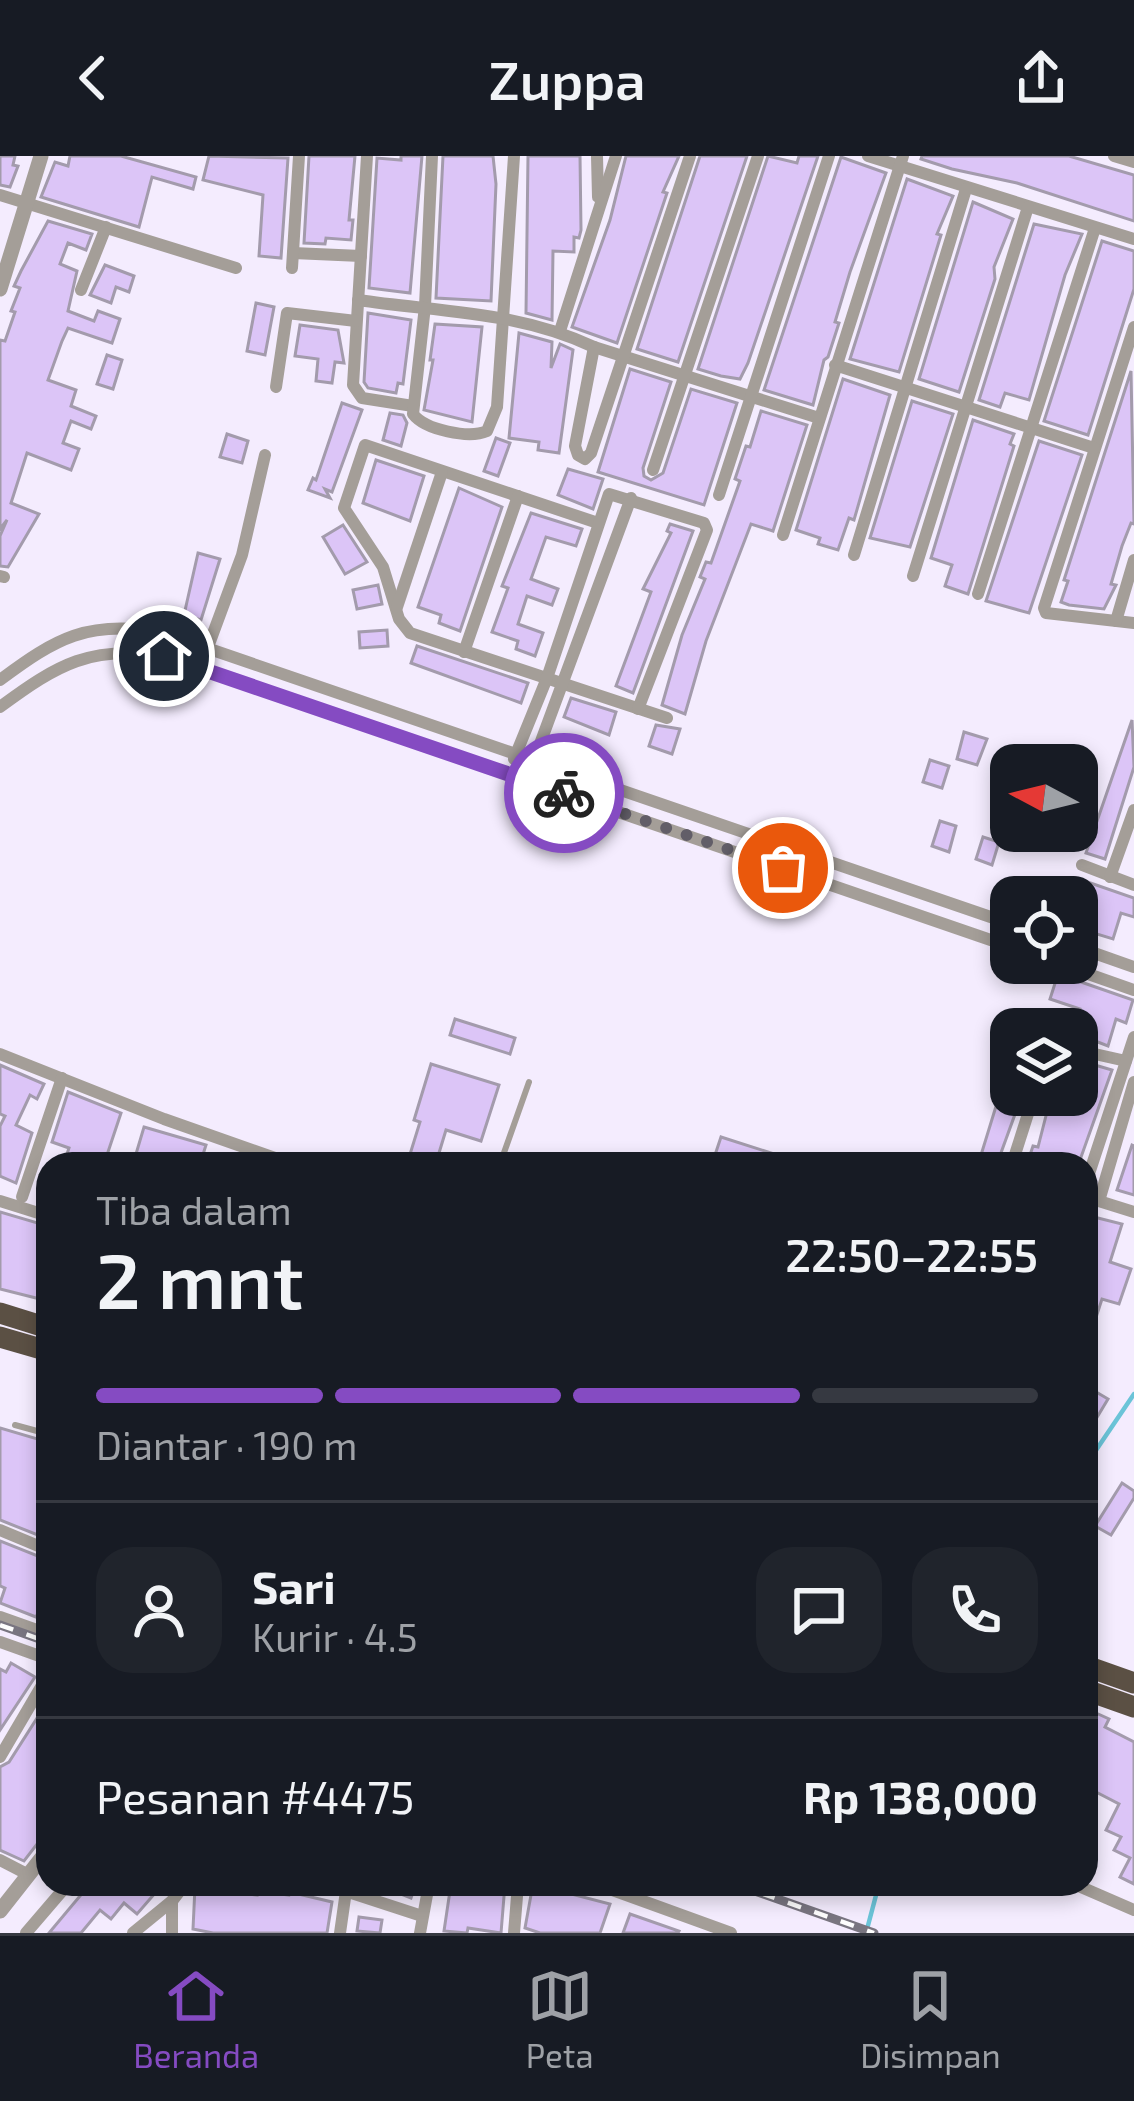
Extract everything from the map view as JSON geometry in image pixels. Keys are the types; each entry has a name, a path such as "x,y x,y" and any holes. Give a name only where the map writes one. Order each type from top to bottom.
{"highway":[{"path":"0,1313 36,1324"},
{"path":"0,1337 36,1348"},
{"path":"1098,1670 1134,1683"},
{"path":"1098,1694 1134,1706"}],"street":[{"path":"0,289 41,156"},
{"path":"292,268 298,156"},
{"path":"367,156 352,378 357,396 413,406"},
{"path":"432,156 413,414 422,424 473,435 488,430 497,407 514,156"},
{"path":"597,156 598,206"},
{"path":"560,331 616,156"},
{"path":"594,347 575,446 585,459 690,156"},
{"path":"653,470 758,156"},
{"path":"719,495 829,156"},
{"path":"868,156 901,161 966,189 1134,239"},
{"path":"1114,156 1134,162"},
{"path":"783,535 901,161"},
{"path":"854,555 966,189"},
{"path":"0,195 236,268"},
{"path":"913,576 1028,208"},
{"path":"81,290 106,226"},
{"path":"978,594 1095,227"},
{"path":"293,253 361,256"},
{"path":"358,300 506,317 819,418"},
{"path":"276,387 287,313 356,321"},
{"path":"1134,327 1044,612 1134,622"},
{"path":"835,365 1094,448"},
{"path":"598,523 365,445 344,500 348,517 383,567 404,628 410,633 668,718"},
{"path":"201,666 242,555 265,455"},
{"path":"397,608 442,472"},
{"path":"508,773 547,678 609,494 704,523 707,530 638,709"},
{"path":"464,652 518,496"},
{"path":"527,779 631,498"},
{"path":"1116,621 1134,560"},
{"path":"2,676 41,650 88,629 133,627 207,646 990,917"},
{"path":"0,706 61,664 92,654 136,651 201,666 990,940"},
{"path":"1110,877 1134,810"},
{"path":"1082,866 1134,885"},
{"path":"869,898 876,877"},
{"path":"1098,954 1134,967"},
{"path":"1098,977 1134,989"},
{"path":"1096,1152 1134,1036"},
{"path":"0,1054 260,1152"},
{"path":"1098,1055 1126,1061"},
{"path":"37,1152 62,1078"},
{"path":"1098,1182 1134,1082"},
{"path":"1016,1152 1027,1116"},
{"path":"22,1197 36,1155"},
{"path":"0,1201 36,1212"},
{"path":"1098,1201 1134,1212"},
{"path":"0,1530 36,1545"},
{"path":"0,1617 36,1630"},
{"path":"0,1642 36,1655"},
{"path":"0,1757 36,1696"},
{"path":"0,1860 27,1874"},
{"path":"0,1911 36,1864"},
{"path":"1098,1894 1134,1910"},
{"path":"26,1933 58,1896"},
{"path":"133,1933 175,1896"},
{"path":"340,1933 345,1896"},
{"path":"361,1896 422,1916"},
{"path":"420,1933 426,1896"},
{"path":"514,1933 517,1896"},
{"path":"629,1896 730,1933"},
{"path":"172,1900 172,1933"}],"lane":[{"path":"504,1152 529,1082"},
{"path":"15,1425 36,1431"}],"building":[{"path":"0,156 15,156 13,165 18,166 10,187 0,185"},
{"path":"70,156 121,156 196,177 193,189 152,177 139,227 41,197 55,162 68,166"},
{"path":"209,156 288,158 281,258 259,256 263,195 203,180"},
{"path":"309,156 355,156 351,240 304,243"},
{"path":"401,156 422,156 410,293 369,288 377,158 401,160"},
{"path":"443,156 493,156 491,301 436,298"},
{"path":"528,156 580,156 581,230 579,238 574,237 574,252 553,251 552,320 526,313"},
{"path":"626,156 679,156 663,192 667,193 617,343 572,327 610,220"},
{"path":"700,156 747,156 678,362 637,349"},
{"path":"768,156 797,163 799,156 818,156 748,363 740,379 721,376 698,369"},
{"path":"922,156 1069,156 1134,175 1134,221 1017,183 952,169"},
{"path":"841,157 886,173 850,272 813,405 764,390"},
{"path":"907,179 953,196 937,234 941,235 899,372 850,359"},
{"path":"973,202 1013,219 994,267 995,279 959,392 919,379"},
{"path":"48,221 92,234 86,250 68,243 60,264 77,271 68,311 94,321 98,311 120,319 112,343 68,328 48,380 76,390 71,406 96,416 91,429 71,421 63,443 79,449 71,470 27,453 11,503 39,514 8,567 0,566 0,536 7,520 0,529 0,340 5,341 15,312 11,311 20,288 14,286"},
{"path":"1034,224 1082,234 1065,275 1029,400 1005,393 1000,407 979,400"},
{"path":"1102,241 1134,251 1134,289 1088,435 1044,421"},
{"path":"105,265 134,276 129,292 116,287 111,303 90,295"},
{"path":"256,303 274,307 265,355 247,351"},
{"path":"368,313 411,320 403,384 398,383 396,393 368,388 364,382"},
{"path":"435,324 482,327 472,422 424,410"},
{"path":"300,325 338,330 344,363 335,362 332,383 316,381 318,359 295,356"},
{"path":"519,333 552,342 551,368 560,344 573,350 559,453 538,450 539,442 509,438"},
{"path":"107,355 122,360 113,389 97,384"},
{"path":"630,369 671,382 643,468 644,476 651,480 663,473 691,389 737,403 704,505 598,472"},
{"path":"1131,371 1134,524 1122,546 1111,584 1116,585 1104,609 1069,605 1061,602 1068,581 1064,580"},
{"path":"843,379 890,395 854,520 849,518 838,550 796,530"},
{"path":"912,401 953,414 910,547 870,538"},
{"path":"342,403 362,410 332,492 325,489 330,498 308,490 316,480"},
{"path":"761,411 807,425 773,531 751,524 706,641 685,714 662,705 682,635 705,579 700,577 706,562 711,563"},
{"path":"390,413 403,415 407,423 401,446 383,440"},
{"path":"973,420 1014,434 1010,444 1014,446 968,594 945,586 952,565 931,558"},
{"path":"227,434 248,441 242,463 220,457"},
{"path":"496,438 510,443 498,476 484,471"},
{"path":"1039,441 1082,455 1029,613 986,601"},
{"path":"376,460 424,476 410,521 363,503"},
{"path":"568,469 603,479 593,509 558,495"},
{"path":"459,488 502,507 460,631 439,623 441,615 418,607"},
{"path":"531,513 582,529 576,546 546,537 531,579 558,589 552,605 527,596 518,624 543,633 535,656 516,649 518,641 492,632 508,588 502,586"},
{"path":"670,524 693,531 633,693 616,686 651,592 643,589 671,533 667,531"},
{"path":"343,525 367,562 345,574 323,537"},
{"path":"198,553 220,559 201,620 184,615"},
{"path":"378,585 382,604 357,609 353,590"},
{"path":"387,630 388,646 360,648 359,632"},
{"path":"417,646 528,683 521,703 411,663"},
{"path":"571,698 616,712 609,735 564,717"},
{"path":"1132,720 1134,767 1105,859 1086,853 1098,852 1098,818"},
{"path":"656,725 680,729 672,754 649,746"},
{"path":"964,732 987,739 977,765 957,759"},
{"path":"930,760 949,766 942,788 923,782"},
{"path":"940,821 956,826 949,852 932,846"},
{"path":"983,837 990,839 990,852 996,852 992,865 976,859"},
{"path":"1098,886 1134,898 1134,917 1121,913 1113,939 1098,934"},
{"path":"1055,984 1087,984 1133,1000 1126,1023 1116,1019 1108,1046 1098,1042 1098,1008 1077,1008 1050,999"},
{"path":"455,1019 515,1038 510,1054 450,1035"},
{"path":"431,1064 499,1085 481,1141 446,1130 439,1152 411,1152 420,1122 414,1120"},
{"path":"0,1065 44,1084 37,1099 30,1095 16,1125 32,1133 16,1183 0,1176 0,1126 5,1116 0,1114"},
{"path":"1098,1066 1112,1070 1098,1109"},
{"path":"68,1092 121,1113 108,1152 68,1152 69,1148 52,1142"},
{"path":"993,1116 1014,1116 1001,1152 982,1152"},
{"path":"1046,1116 1096,1116 1083,1152 1031,1152 1033,1146 1038,1147"},
{"path":"144,1127 206,1145 204,1152 137,1152"},
{"path":"721,1137 768,1152 716,1152"},
{"path":"1134,1146 1134,1195 1117,1190"},
{"path":"0,1212 36,1222 36,1298 0,1289"},
{"path":"1098,1218 1122,1224 1110,1262 1131,1269 1119,1304 1102,1299 1098,1311"},
{"path":"1098,1393 1108,1399 1098,1416"},
{"path":"0,1428 36,1438 36,1534 0,1520"},
{"path":"1122,1483 1134,1491 1111,1535 1098,1528"},
{"path":"0,1541 36,1555 36,1617 0,1603 5,1588 0,1586"},
{"path":"11,1663 35,1677 0,1730 0,1669 6,1672"},
{"path":"1098,1714 1109,1719 1105,1727 1134,1742 1134,1884 1120,1877 1130,1858 1114,1850 1121,1837 1106,1830 1119,1804 1098,1793"},
{"path":"36,1720 36,1846 24,1861 0,1850 0,1767 9,1762"},
{"path":"80,1896 153,1896 137,1914 124,1903 111,1919 100,1910 81,1933 49,1933"},
{"path":"195,1896 307,1896 332,1902 327,1933 193,1929"},
{"path":"449,1896 504,1896 501,1933 468,1928 467,1933 444,1931"},
{"path":"531,1896 579,1896 610,1904 600,1933 540,1933 525,1928"},
{"path":"630,1914 679,1931 623,1933"},
{"path":"359,1917 382,1920 380,1933 357,1931"}],"waterway":[{"path":"1098,1447 1134,1394"},
{"path":"866,1933 876,1896"}],"railway":[{"path":"0,1625 36,1638"},
{"path":"769,1896 874,1933"}],"way so far":[{"path":"564,793 783,868"}],"route":[{"path":"164,656 564,793"}]}
